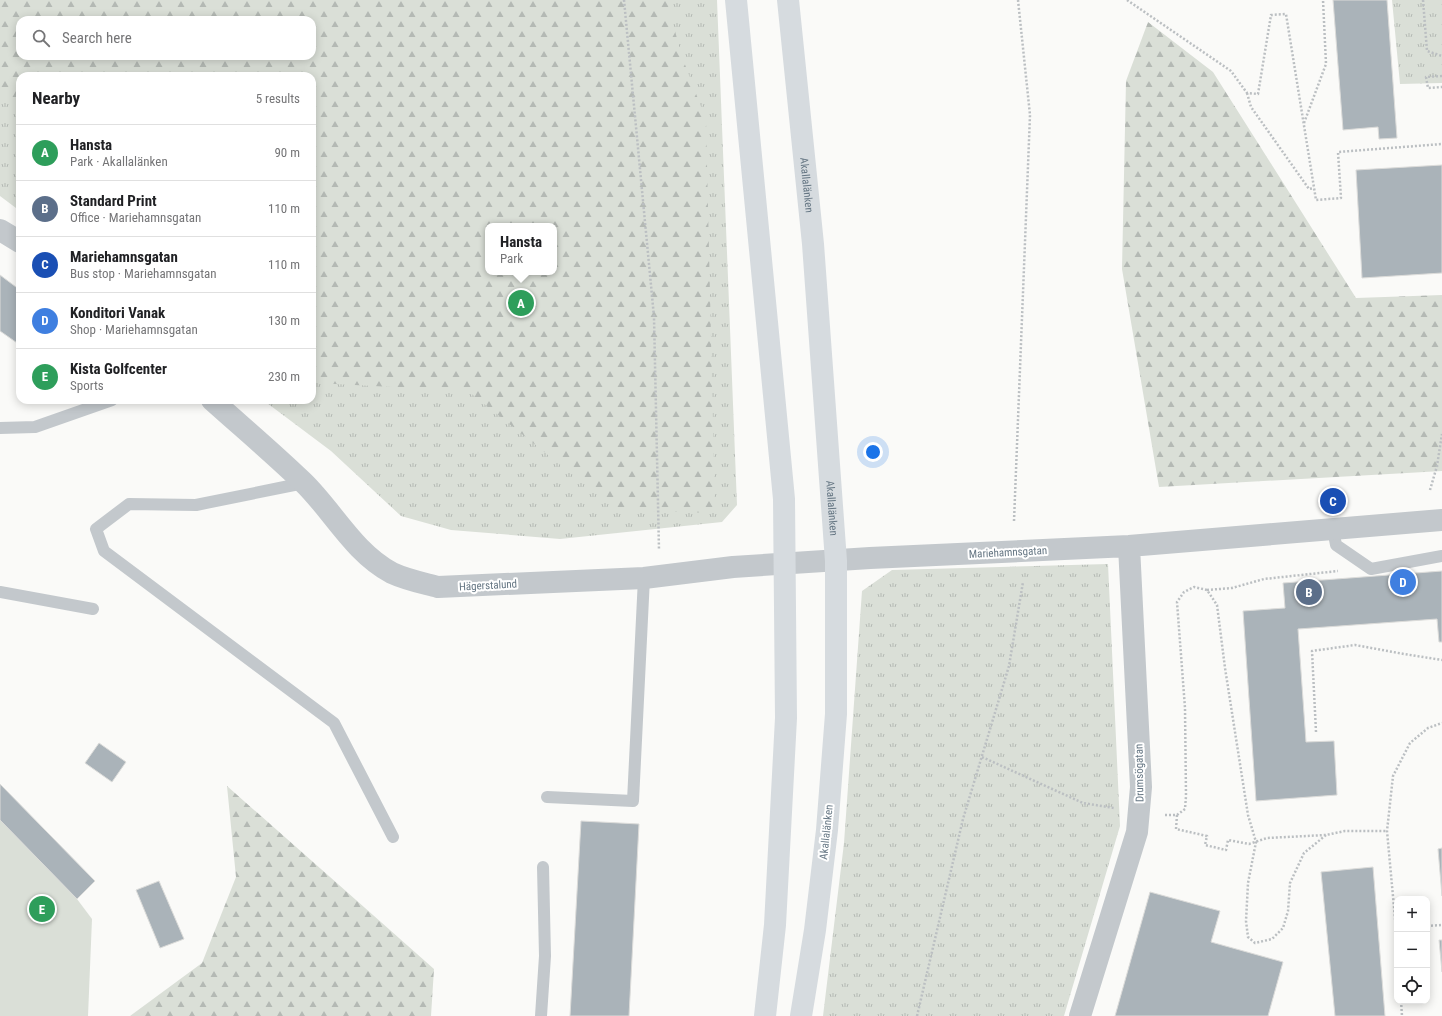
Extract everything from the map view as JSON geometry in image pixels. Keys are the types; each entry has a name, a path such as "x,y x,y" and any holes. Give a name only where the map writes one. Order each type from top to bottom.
{"main road":[{"path":"736,0 784,499 786,718 775,925 765,1016"},
{"name":"Akallalänken","path":"788,0 813,244 836,561 836,714 827,830 815,930 801,1016"}],"street":[{"path":"0,230 16,240"},
{"name":"Hägerstalund","path":"216,404 304,483 353,541 379,565 408,580 438,587 652,577 733,567 836,561"},
{"name":"Mariehamnsgatan","path":"836,561 1129,546 1442,520"},
{"name":"Drumsögatan","path":"1080,1016 1137,832 1141,787 1129,546"}],"lane":[{"path":"0,428 35,427 101,404"},
{"path":"304,483 196,505 129,504 96,529 104,550 334,723 393,838"},
{"path":"1333,529 1336,545 1371,569 1442,556"},
{"path":"547,797 633,801 652,577"},
{"path":"0,592 93,609"},
{"path":"541,1016 544,956 543,867"}],"path":[{"path":"624,0 654,317 652,577"},
{"path":"1014,521 1030,115 1018,0"},
{"path":"1127,0 1231,71 1247,93 1251,107 1309,189 1314,188"},
{"path":"1304,124 1326,64 1323,0"},
{"path":"1423,0 1427,51 1442,56"},
{"path":"1247,93 1258,94 1271,15 1286,14 1316,200 1340,198 1338,152 1442,144"},
{"path":"1442,76 1426,77 1428,88 1442,87"},
{"path":"1430,490 1437,466 1442,434"},
{"path":"1165,815 1177,815 1185,809 1184,708 1177,602 1184,592 1194,587 1207,590 1232,588 1264,579 1345,570 1355,558"},
{"path":"917,1016 963,819 1009,666 1023,582"},
{"path":"1207,590 1217,605 1226,676 1248,815 1256,842 1248,883 1246,921 1248,937 1255,943 1272,939 1283,928 1288,911 1290,883 1304,853 1326,835"},
{"path":"1316,732 1312,651 1355,645 1442,660"},
{"path":"1394,899 1387,831 1393,776 1410,743 1428,728 1442,724"},
{"path":"982,757 1083,803 1115,808"},
{"path":"1177,815 1176,829 1207,836 1205,845 1226,850 1228,840 1249,844 1267,838 1326,835 1345,831 1387,831"},
{"path":"1430,926 1442,926"},
{"path":"1401,1004 1402,1016"}],"green space":[{"path":"0,0 717,0 737,505 722,522 560,539 451,530 401,516 331,451 268,404 316,404 316,72 16,72 16,208 0,196"},
{"path":"0,0 667,0 681,54 706,120 715,513 617,510 468,391 316,382 316,72 16,72 16,108 0,89"},
{"path":"1392,0 1442,0 1442,83 1400,84"},
{"path":"1148,22 1213,72 1356,298 1442,295 1442,471 1159,487 1122,269 1126,81"},
{"path":"1108,564 1120,826 1064,1016 823,1016 844,843 862,591 892,570"},
{"path":"227,786 434,969 431,1016 130,1016 202,963 236,877"},
{"path":"0,820 77,899 92,919 88,1016 0,1016"}],"building":[{"path":"1333,0 1387,0 1397,138 1379,139 1378,127 1343,130"},
{"path":"1442,165 1442,273 1362,278 1356,170"},
{"path":"0,275 16,287 16,342 0,331"},
{"path":"1442,571 1442,642 1439,642 1437,619 1298,629 1306,742 1334,741 1337,795 1256,801 1243,611 1285,608 1283,583"},
{"path":"99,743 126,762 112,782 85,763"},
{"path":"0,784 95,881 77,899 0,820"},
{"path":"581,821 639,824 629,1016 570,1016"},
{"path":"1442,848 1442,896 1438,849"},
{"path":"1373,867 1385,1016 1335,1016 1321,872"},
{"path":"159,881 184,939 160,948 136,890"},
{"path":"1150,892 1220,911 1211,942 1283,962 1268,1016 1115,1016"},
{"path":"1439,940 1442,940 1442,972"}],"place":[{"name":"Hansta","path":"521,303"},
{"name":"Mariehamnsgatan","path":"1333,501"},
{"name":"Konditori Vanak","path":"1403,582"},
{"name":"Standard Print","path":"1309,592"},
{"name":"Kista Golfcenter","path":"42,909"}]}
